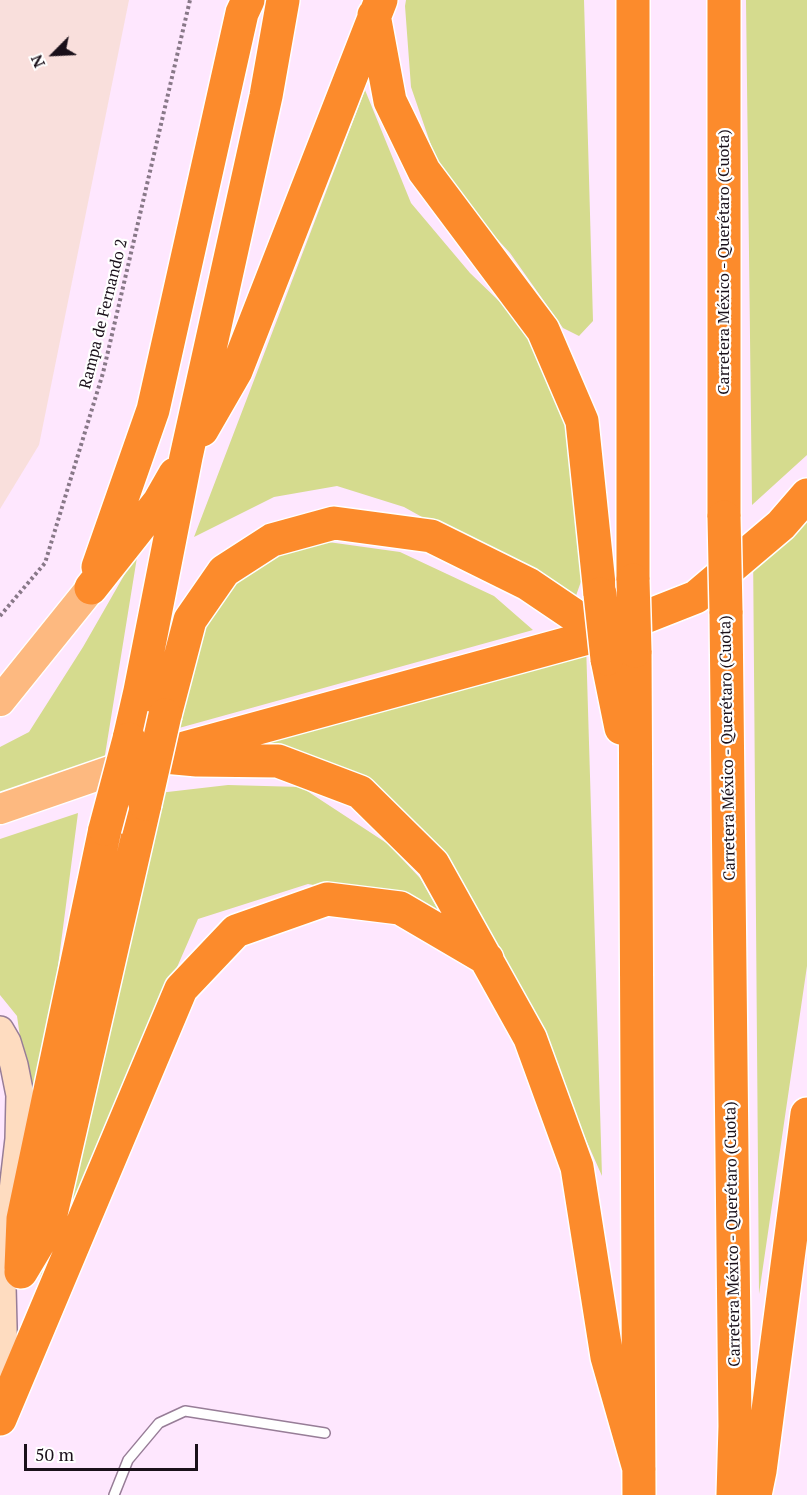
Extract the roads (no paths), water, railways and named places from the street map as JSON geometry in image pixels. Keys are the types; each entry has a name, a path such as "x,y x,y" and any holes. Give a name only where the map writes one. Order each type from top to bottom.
{"highway":[{"path":"91,588 153,410 242,14 248,0"},
{"path":"21,1272 23,1219 105,829 141,748 140,691 186,458 266,96 283,0"},
{"path":"615,648 633,580 633,0"},
{"name":"Carretera México - Querétaro (Cuota)","path":"724,0 724,517 735,1426 733,1495"},
{"path":"91,588 159,502 236,371 377,8"},
{"path":"377,8 390,101 424,171 543,330 582,421 600,594 615,648 636,802 639,1482"},
{"path":"141,748 615,648 696,597 781,525 807,495"},
{"path":"21,1272 48,1227 165,715 190,620 224,571 272,540 334,523 431,536 528,584 615,648"},
{"path":"141,748 197,760 278,761 360,792 433,864 530,1038 577,1167 607,1357 639,1482"},
{"path":"0,1419 181,989 236,931 327,899 400,908 488,960"},
{"path":"755,1495 762,1459 807,1114"}],"main road":[{"path":"0,700 91,588"},
{"path":"0,809 141,748"},
{"path":"0,1030 7,1042 20,1095 20,1138 2,1286 2,1377"},
{"path":"2,1377 21,1272"}],"lane":[{"path":"114,1495 128,1460 159,1423 185,1411 325,1433"}]}
